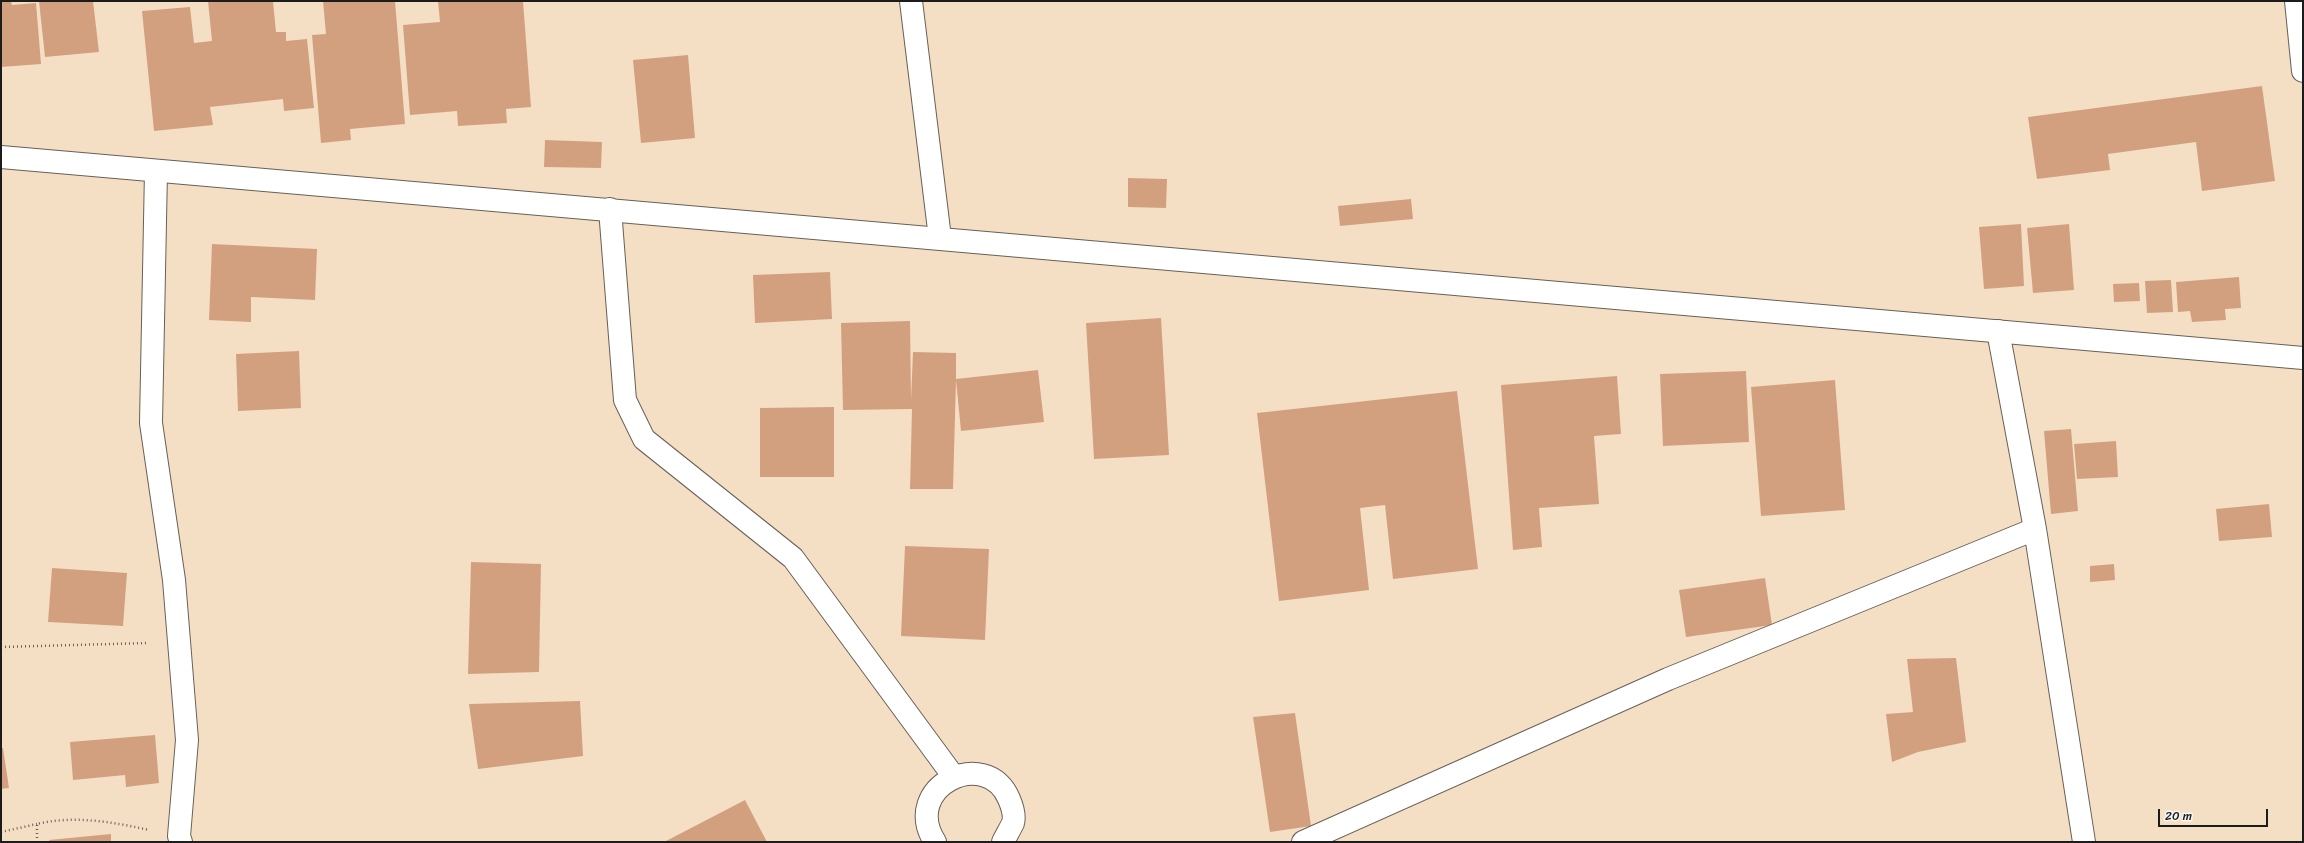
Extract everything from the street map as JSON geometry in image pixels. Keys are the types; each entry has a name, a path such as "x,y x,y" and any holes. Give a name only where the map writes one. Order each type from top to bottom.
{"street":[{"path":"910,1 940,238"},
{"path":"2296,1 2303,71"},
{"path":"1,157 2303,358"},
{"path":"156,170 151,423 174,580 187,740 180,839"},
{"path":"610,209 625,400 644,439 793,558 954,777"},
{"path":"1998,331 2035,529 2084,842"},
{"path":"1303,842 1668,678 2035,529"},
{"path":"935,842 930,834 927,820 928,806 933,794 942,784 954,777 969,774 984,776 997,783 1007,794 1012,807 1013,822 1003,842"}],"path":[{"path":"1,647 179,643"},
{"path":"1,832 51,821 108,820 180,839"},
{"path":"37,824 37,842"}],"building":[{"path":"1,1 11,1 12,5 36,3 41,64 1,67"},
{"path":"39,1 93,1 99,52 45,57"},
{"path":"208,1 273,1 276,32 286,32 286,41 307,39 314,108 284,111 283,99 210,107 213,125 154,131 142,11 190,7 194,43 212,41"},
{"path":"323,1 395,1 405,124 350,129 351,140 321,143 312,35 326,34"},
{"path":"438,1 523,1 531,107 506,109 507,123 458,126 457,111 410,115 403,25 440,22"},
{"path":"688,55 695,138 641,143 633,60"},
{"path":"2262,86 2275,181 2202,191 2196,142 2108,154 2110,170 2037,179 2028,117"},
{"path":"545,140 602,142 601,168 544,167"},
{"path":"1128,178 1167,179 1166,208 1128,207"},
{"path":"1411,199 1413,219 1340,226 1338,206"},
{"path":"2021,224 2024,286 1984,289 1979,227"},
{"path":"2069,224 2074,290 2033,293 2027,228"},
{"path":"212,244 317,249 315,300 251,297 251,322 209,320"},
{"path":"830,272 832,319 755,323 753,275"},
{"path":"2239,277 2241,308 2225,309 2226,320 2192,322 2190,311 2178,312 2176,282"},
{"path":"2171,280 2173,312 2147,313 2145,281"},
{"path":"2139,283 2140,301 2114,302 2113,284"},
{"path":"1161,318 1169,455 1094,459 1086,323"},
{"path":"910,321 911,400 913,352 956,353 956,379 1038,370 1044,422 961,431 956,380 953,489 910,489 912,409 843,410 841,323"},
{"path":"299,351 301,408 238,411 236,354"},
{"path":"1746,371 1749,442 1663,446 1660,374"},
{"path":"1617,376 1621,434 1594,436 1599,504 1539,508 1542,547 1513,550 1501,385"},
{"path":"1835,380 1845,510 1761,516 1751,387"},
{"path":"1457,391 1478,569 1393,579 1385,505 1360,508 1369,590 1279,601 1257,413"},
{"path":"834,407 834,477 760,477 760,408"},
{"path":"2071,429 2078,511 2051,514 2044,431"},
{"path":"2116,441 2118,477 2077,479 2074,444"},
{"path":"2269,504 2272,537 2219,541 2216,509"},
{"path":"905,546 989,549 985,640 901,636"},
{"path":"471,562 541,564 539,672 468,674"},
{"path":"2114,564 2115,580 2090,582 2090,566"},
{"path":"52,568 127,573 123,626 48,622"},
{"path":"1765,578 1772,625 1686,637 1679,590"},
{"path":"1956,658 1966,742 1918,752 1892,762 1886,714 1913,712 1907,659"},
{"path":"580,701 583,756 478,769 469,704"},
{"path":"1295,713 1311,826 1270,832 1253,717"},
{"path":"155,735 159,783 126,787 125,775 73,780 70,742"},
{"path":"1,748 3,748 9,788 1,789"},
{"path":"745,800 767,842 666,841"},
{"path":"111,834 111,842 50,842 49,840"}]}
